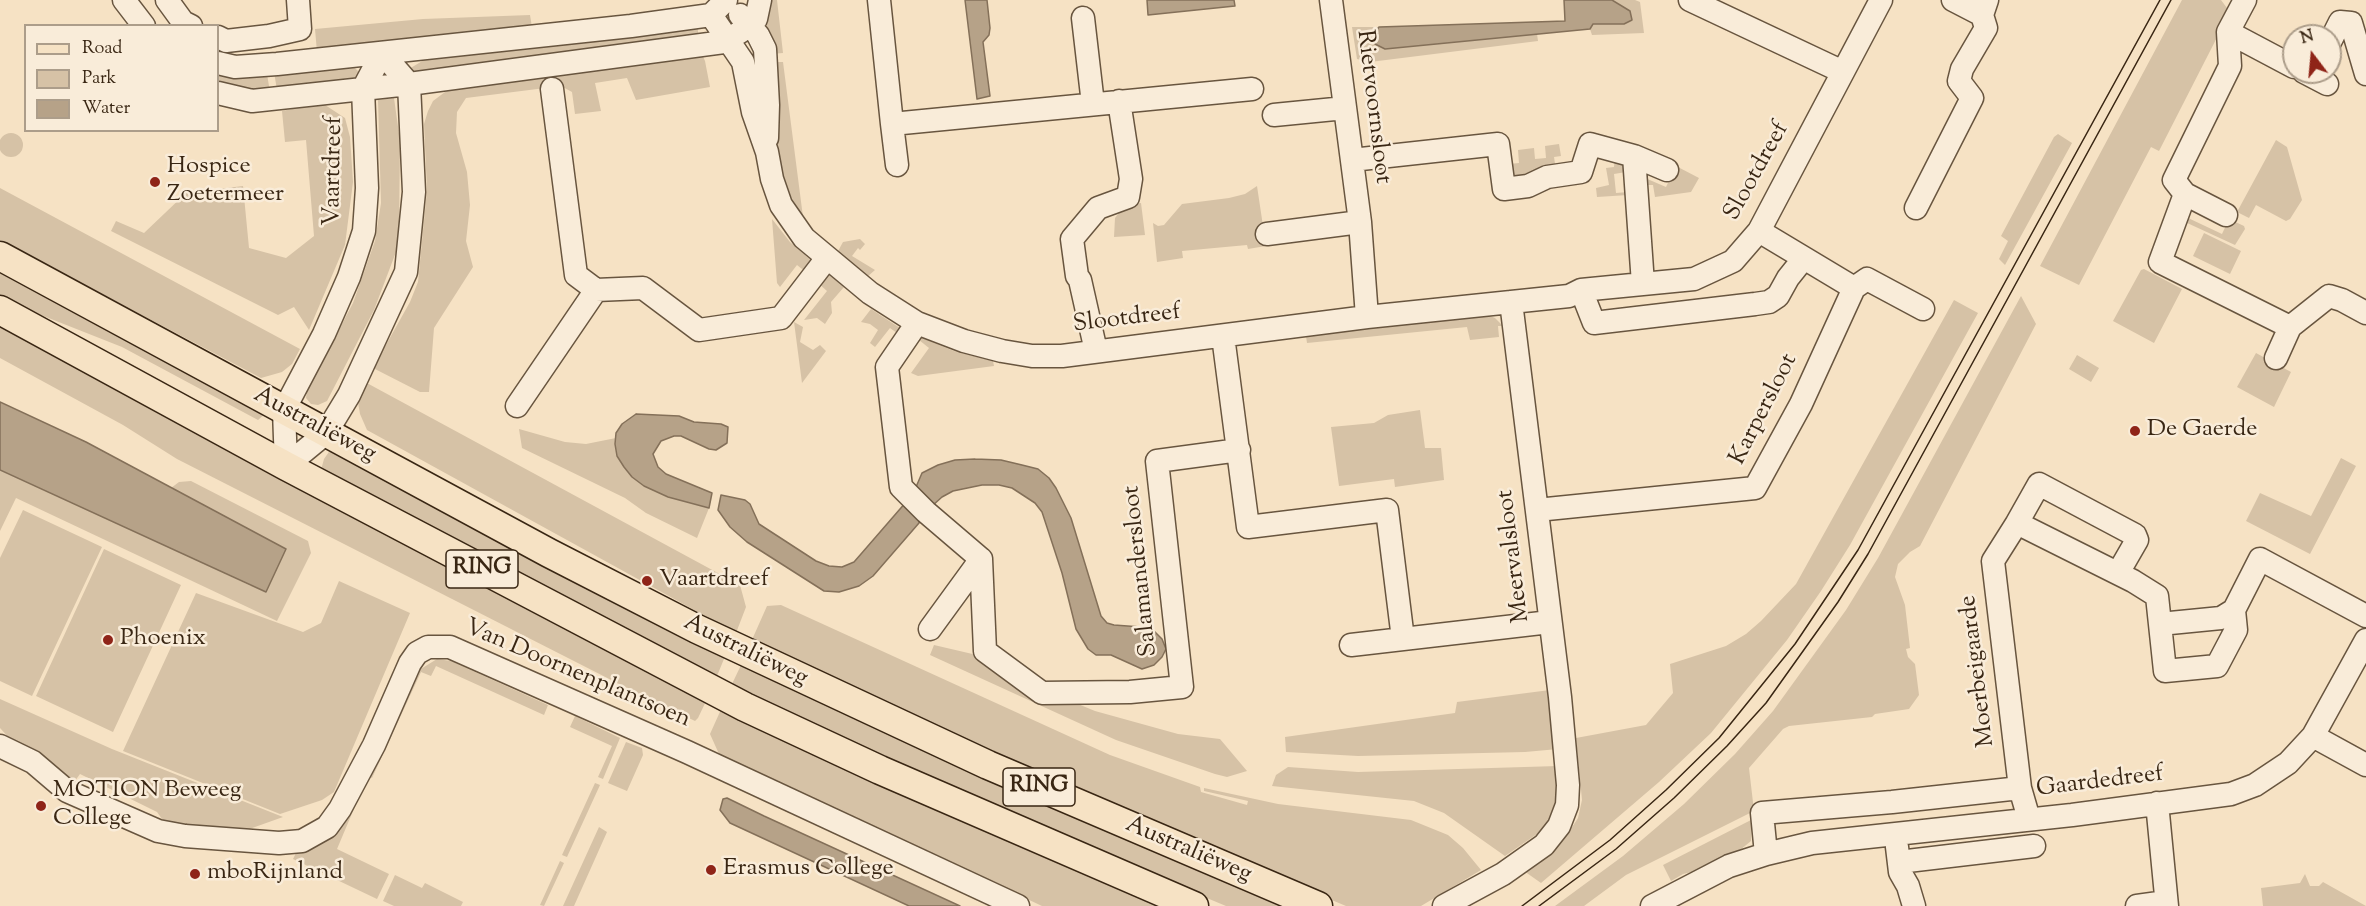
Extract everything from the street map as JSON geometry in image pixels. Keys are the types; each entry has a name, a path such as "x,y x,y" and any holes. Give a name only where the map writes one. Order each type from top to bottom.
{"main road":[{"name":"Australiëweg","path":"0,255 326,433 697,629 988,765 1318,906"},
{"name":"Australiëweg","path":"0,310 286,465 745,707 879,770 1194,906"}],"street":[{"path":"124,0 142,24"},
{"path":"166,0 187,24"},
{"path":"219,38 226,41 269,36 300,29 298,0"},
{"path":"739,32 756,19 760,0"},
{"path":"879,0 897,165"},
{"name":"Rietvoornsloot","path":"1331,0 1360,222 1367,317"},
{"path":"1690,0 1843,72"},
{"name":"Slootdreef","path":"721,5 739,32 765,49 768,105 767,152 772,179 781,205 804,238 870,293 917,323 964,341 1032,356 1062,356 1367,317 1569,296 1581,290 1694,279 1733,261 1759,231 1881,0"},
{"path":"1916,208 1972,98 1959,81 1962,69 1986,28 1984,7 1953,0"},
{"path":"2226,215 2185,195 2175,180 2230,66 2228,32 2245,0"},
{"path":"219,63 235,67 271,64 631,26 721,5"},
{"path":"1083,18 1094,104"},
{"path":"2339,24 2340,22 2351,23 2366,74"},
{"name":"Vaartdreef","path":"219,93 252,101 409,84 739,32"},
{"path":"2228,32 2282,59"},
{"path":"286,465 326,433 349,395 406,272 414,192 409,84 382,52"},
{"name":"Vaartdreef","path":"286,465 284,410 324,334 349,277 364,231 367,188 363,89 382,52"},
{"path":"552,89 576,275 596,290 643,288 699,330 781,318 827,258"},
{"path":"892,124 1119,100 1252,89"},
{"path":"1096,351 1080,280 1077,276 1072,239 1098,208 1128,197 1131,179 1119,100"},
{"path":"1274,115 1345,108"},
{"path":"1352,160 1498,144 1504,189 1528,186 1547,177 1581,172 1590,144 1634,156 1667,170"},
{"path":"1634,156 1643,284"},
{"path":"2185,195 2160,262 2290,327"},
{"path":"1267,234 1360,222"},
{"path":"1759,231 1854,288 1867,279 1923,309"},
{"path":"1581,290 1594,323 1769,302 1778,296 1788,278 1804,258"},
{"name":"Karpersloot","path":"1537,510 1755,488 1801,404 1854,288"},
{"path":"518,406 596,290"},
{"path":"2276,358 2290,327 2330,296 2366,313"},
{"name":"Meervalsloot","path":"1444,906 1503,874 1544,845 1559,826 1567,805 1568,785 1550,622 1511,302"},
{"path":"917,323 887,367 901,488 981,559 930,629"},
{"path":"1223,336 1248,527 1387,510 1403,639"},
{"name":"Salamandersloot","path":"981,559 985,651 1042,693 1130,692 1182,687 1157,461 1239,450"},
{"name":"Moerbeigaarde","path":"2029,819 2020,788 1993,561 2040,484 2134,535 2137,540 2118,573"},
{"path":"2017,523 2118,573 2157,596 2165,671 2217,666 2236,630 2234,610"},
{"path":"2160,624 2221,618 2234,610 2260,559 2366,616"},
{"path":"1351,645 1550,622"},
{"name":"Gaardedreef","path":"1652,906 1729,866 1812,843 2230,794 2255,785 2288,763 2313,736 2366,640"},
{"name":"Van Doornenplantsoen","path":"0,746 33,762 67,791 158,831 185,836 279,843 302,841 327,827 340,809 374,746 410,663 417,653 428,647 450,647 687,752 1018,906"},
{"path":"2313,736 2366,765"},
{"name":"Gaardedreef","path":"1766,854 1762,813 2020,788"},
{"path":"2137,906 2167,904 2157,803"},
{"path":"1895,833 1900,867 1914,906"},
{"path":"1900,867 2034,846"},
{"path":"1898,906 1894,887 1900,867"}],"green space":[{"path":"764,0 777,0 783,53 770,54"},
{"path":"1612,0 1640,2 1644,33 1592,35 1590,29 1593,24 1624,24 1630,11"},
{"path":"2182,0 2221,0 2230,12 2159,151 2151,147 2079,285 2040,266"},
{"path":"530,15 532,27 317,52 315,29 423,19"},
{"path":"697,22 699,41 405,75 404,72 424,60 568,44"},
{"path":"1352,27 1379,27 1374,34 1385,49 1537,34 1538,41 1370,62 1357,59"},
{"path":"701,52 710,87 636,100 627,78 595,83 601,111 575,114 572,92 561,86 466,98 457,112 456,133 467,172 470,205 466,241 473,267 434,328 429,392 420,392 373,368 410,302 418,282 427,190 424,124 433,101 453,86"},
{"path":"771,62 783,62 803,217 788,192 780,172 776,146"},
{"path":"353,66 359,72 354,81 277,90 274,72"},
{"path":"219,73 267,74 270,92 228,87 219,83"},
{"path":"394,98 400,141 399,235 396,252 374,310 327,401 318,405 311,404 306,398 307,391 353,303 375,241 381,203 378,100"},
{"path":"322,103 345,118 350,137 353,182 345,245 309,330 294,307 278,315 111,231 116,221 144,233 186,193 243,186 249,248 286,258 314,236 306,140 285,142 282,111"},
{"path":"11,133 16,134 22,140 22,150 16,156 11,157 6,156 0,150 -1,145 0,140 6,134"},
{"path":"2058,134 2072,143 2005,265 1999,259 2008,241 2001,236 2054,137"},
{"path":"2276,140 2287,147 2302,200 2290,219 2286,221 2256,205 2249,218 2237,212"},
{"path":"1559,144 1561,156 1554,157 1556,170 1527,173 1511,180 1509,164 1519,163 1518,150 1534,148 1535,159 1546,158 1545,146"},
{"path":"1615,156 1625,166 1626,172 1614,174 1616,193 1628,192 1628,195 1597,197 1596,188 1609,185 1606,168 1614,167"},
{"path":"1676,166 1699,178 1691,192 1655,197 1653,185 1643,185 1645,178 1666,187"},
{"path":"1257,186 1266,246 1248,249 1247,245 1182,251 1183,258 1157,262 1153,223 1158,226 1164,225 1182,204 1229,198 1245,194"},
{"path":"0,188 300,349 292,364 282,372 261,378 0,240"},
{"path":"1141,203 1145,235 1114,237 1115,218 1125,205"},
{"path":"2186,217 2222,234 2229,219 2244,226 2245,229 2235,245 2185,222"},
{"path":"772,219 790,242 814,263 807,273 797,265 780,287 777,283"},
{"path":"2204,233 2241,251 2230,274 2193,256"},
{"path":"860,239 865,244 860,250 858,248 852,256 875,270 867,277 837,253 843,242"},
{"path":"0,268 266,413 258,420 122,347 41,315 0,295"},
{"path":"2144,269 2182,289 2154,343 2113,321 2141,270"},
{"path":"827,272 844,287 831,302 832,313 825,324 817,318 804,320 827,291 818,283"},
{"path":"2021,296 2036,324 1920,546 1898,564 1895,577 1905,605 1910,648 1906,649 1908,657 1915,664 1919,695 1909,709 1875,714 1872,717 1789,726 1783,729 1749,768 1754,811 1626,875 1584,906 1555,906 1623,856 1684,804 1735,754 1773,711 1846,610 1878,558"},
{"path":"1954,300 1978,313 1850,545 1787,640 1711,733 1659,782 1541,883 1524,871 1567,835 1578,818 1582,800 1576,738 1646,725 1673,693 1670,664 1726,646 1746,634 1796,584"},
{"path":"871,309 903,330 901,336 890,328 875,347 870,343 878,330 870,324 861,322"},
{"path":"1485,314 1495,318 1503,326 1498,326 1499,337 1470,340 1467,327 1307,343 1306,336"},
{"path":"794,322 803,327 800,342 813,350 820,345 826,351 802,383"},
{"path":"0,323 708,697 698,718 695,721 623,686 177,459 123,425 0,358"},
{"path":"922,338 954,351 993,361 994,366 918,376 911,373 929,348 919,340"},
{"path":"2256,353 2291,372 2274,407 2237,387"},
{"path":"2077,355 2099,368 2091,382 2069,369"},
{"path":"365,382 740,585 746,607 736,633 367,430 360,414 357,397"},
{"path":"1420,410 1425,448 1441,448 1444,480 1395,487 1394,479 1339,486 1331,427 1374,423 1388,415"},
{"path":"519,429 565,442 586,444 616,438 617,456 632,477 668,497 709,508 697,538 646,513 625,498 522,448"},
{"path":"331,449 726,654 717,676 321,470 324,459"},
{"path":"2341,458 2356,466 2310,554 2246,521 2260,493 2311,516"},
{"path":"0,470 104,516 251,586 285,549 171,488 179,482 191,481 308,541 311,553 277,621 16,498 0,531"},
{"name":"Phoenix","path":"23,510 102,547 32,696 0,681 0,558"},
{"name":"Phoenix","path":"104,549 181,585 113,732 36,696"},
{"path":"339,581 410,613 334,792 322,800 280,814 123,751 196,593 303,632 321,623"},
{"path":"781,605 1110,755 1200,787 1201,792 1247,805 1248,801 1204,791 1204,788 1278,804 1411,820 1448,835 1463,848 1481,870 1421,906 1346,906 1094,800 751,642 767,606"},
{"path":"934,645 981,656 1061,697 1095,711 1178,734 1220,739 1247,771 1227,777 1116,740 930,655"},
{"path":"437,659 451,661 548,705 544,715 436,666 431,676 421,672 372,778 367,776 416,672"},
{"path":"742,663 1286,906 1226,906 1008,815 810,725 732,684"},
{"path":"1550,690 1558,749 1525,752 1358,756 1286,752 1285,737 1455,713 1457,702"},
{"path":"0,699 112,749 283,817 241,832 167,826 157,812 80,774 72,785 10,739 0,728"},
{"path":"723,705 917,801 1160,906 1042,906 719,754 710,734"},
{"path":"575,716 620,738 603,779 598,777 612,746 570,727"},
{"path":"626,742 642,748 643,755 627,791 608,783"},
{"path":"1558,766 1560,778 1555,810 1548,822 1537,834 1505,856 1444,813 1414,801 1272,786 1276,775 1288,767 1358,772"},
{"path":"595,783 600,785 567,857 562,855"},
{"path":"350,801 356,804 337,849 389,874 377,899 293,859 296,853"},
{"path":"1751,820 1751,841 1740,850 1671,881 1663,865"},
{"path":"599,827 607,832 574,906 563,906"},
{"path":"560,861 564,863 544,906 540,905"},
{"path":"2305,874 2310,886 2319,886 2323,882 2366,906 2263,906 2261,888 2300,883"},
{"path":"395,875 422,888 425,883 463,902 461,906 394,906 383,901"}],"water":[{"path":"965,0 987,0 990,28 989,35 983,42 990,96 977,99"},
{"path":"1147,0 1234,0 1235,6 1148,15"},
{"path":"1564,0 1612,0 1630,11 1632,20 1624,24 1593,24 1590,29 1385,49 1375,44 1374,34 1379,27 1565,21"},
{"path":"0,402 86,442 286,549 266,592 0,470"},
{"path":"636,414 679,416 694,422 721,424 728,427 727,443 716,450 681,436 674,436 661,441 653,454 658,467 666,474 712,493 709,508 668,497 644,486 624,467 617,456 616,433 622,424"},
{"path":"955,460 1001,460 1038,469 1049,478 1071,518 1101,616 1107,623 1114,625 1141,627 1154,631 1162,639 1166,649 1154,665 1142,669 1111,655 1096,655 1088,649 1076,629 1062,573 1042,512 1035,503 1012,488 982,485 953,491 942,497 921,516 919,523 873,576 859,586 839,592 824,591 747,542 730,527 718,510 721,495 745,500 750,504 759,524 816,561 829,566 842,567 854,562 913,494 922,473"},
{"path":"727,798 960,906 909,906 730,823 720,810 723,799"}],"tram line":[{"path":"1522,906 1610,840 1666,790 1719,738 1795,644 1858,550 2160,0"},
{"path":"1539,906 1616,849 1674,798 1727,746 1766,703 1838,602 1868,554 2171,0"}],"place":[{"name":"Hospice Zoetermeer","path":"155,182"},
{"name":"De Gaerde","path":"2135,431"},
{"name":"Vaartdreef","path":"647,581"},
{"name":"Phoenix","path":"108,640"},
{"name":"MOTION Beweeg College","path":"41,806"},
{"name":"Erasmus College","path":"711,870"},
{"name":"mboRijnland","path":"195,874"}]}
